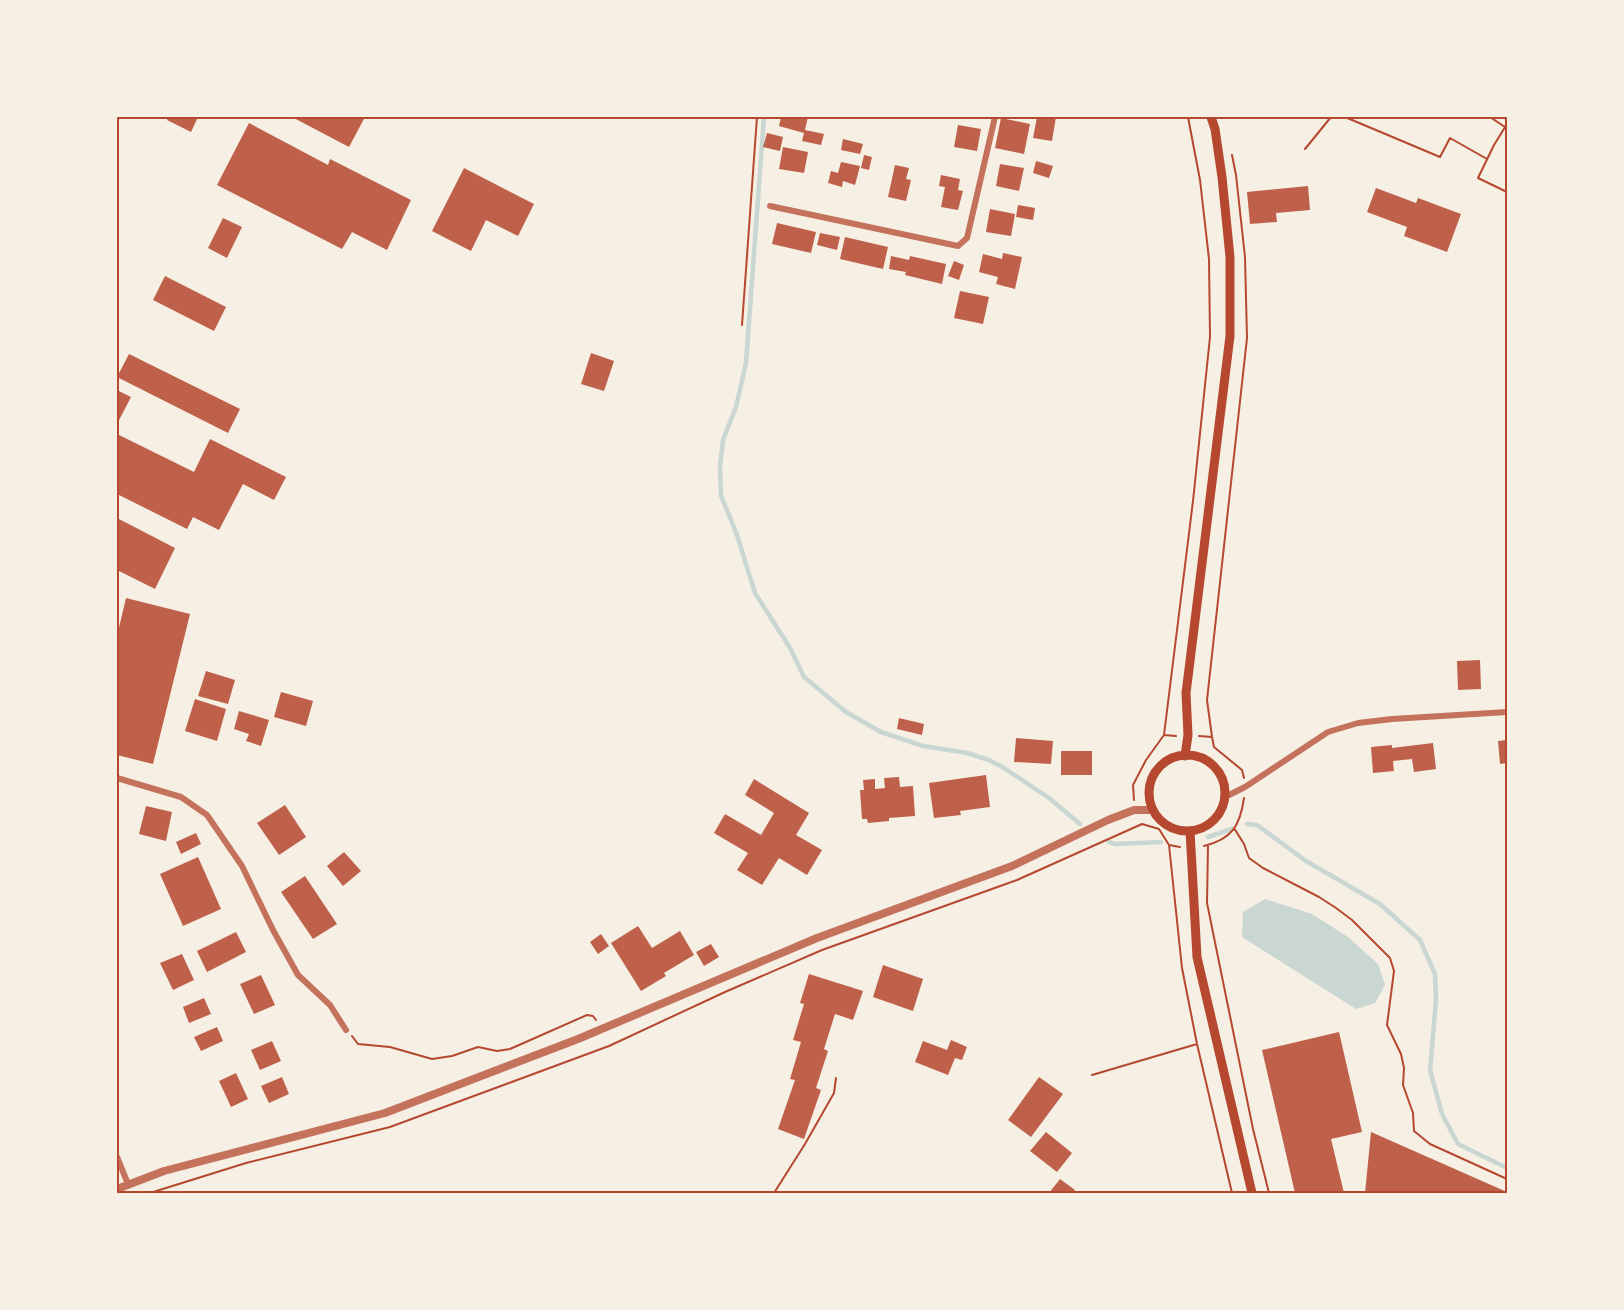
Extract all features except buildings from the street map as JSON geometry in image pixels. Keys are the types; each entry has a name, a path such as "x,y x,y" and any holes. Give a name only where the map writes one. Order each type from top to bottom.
{"main road":[{"path":"1185,756 1188,735 1186,693 1230,336 1230,257 1222,177 1211,117"},
{"path":"1194,756 1208,762 1221,776 1225,797 1220,813 1206,826 1190,831 1179,831 1157,817 1150,803 1149,792 1151,782 1160,767 1170,760 1194,756"},
{"path":"1190,831 1197,957 1252,1193"}],"street":[{"path":"770,206 958,246 967,238 995,117"},
{"path":"1225,797 1245,787 1328,732 1358,723 1392,719 1507,712"},
{"path":"117,778 181,797 207,815 242,866 298,975 330,1005 346,1030"},
{"path":"117,1189 164,1171 385,1113 578,1039 817,938 1012,866 1134,810 1153,810"},
{"path":"117,1157 128,1184"}],"path":[{"path":"742,325 757,117"},
{"path":"1142,824 1134,810 1133,785 1146,760 1164,735 1166,726 1210,337 1209,259 1200,180 1188,117"},
{"path":"1305,149 1331,117"},
{"path":"1345,117 1440,157 1450,138 1487,159"},
{"path":"1490,117 1506,126 1478,178 1507,192"},
{"path":"1232,154 1245,257 1247,338 1207,700 1214,747 1242,770 1245,787 1242,813 1234,828 1227,837 1208,846 1207,903 1253,1129 1269,1193"},
{"path":"346,1030 358,1044 390,1047 432,1059 452,1056 478,1047 497,1051 510,1050 587,1016 593,1016 602,1029 609,1046 822,950 1017,880 1142,824 1159,828 1169,845 1182,968 1197,1044 1232,1193"},
{"path":"1234,828 1249,858 1336,908 1352,920 1390,958 1394,971 1387,1025 1401,1054 1404,1068 1403,1085 1413,1113 1414,1131 1430,1144 1507,1179"},
{"path":"1092,1075 1197,1044"},
{"path":"774,1193 834,1093 836,1078"}],"shaded area":[{"path":"1265,899 1312,914 1348,937 1378,964 1385,985 1375,1003 1356,1009 1242,937 1243,912"}],"waterway":[{"path":"764,117 746,363 736,407 723,440 720,466 721,496 736,532 755,593 790,648 804,677 846,712 881,732 923,746 967,753 989,760 1049,798 1080,824"},
{"path":"1247,824 1257,825 1306,861 1380,904 1420,940 1435,974 1436,1000 1430,1070 1442,1114 1458,1144 1507,1168"},
{"path":"1208,837 1232,829"},
{"path":"1109,842 1115,844 1161,842"}]}
